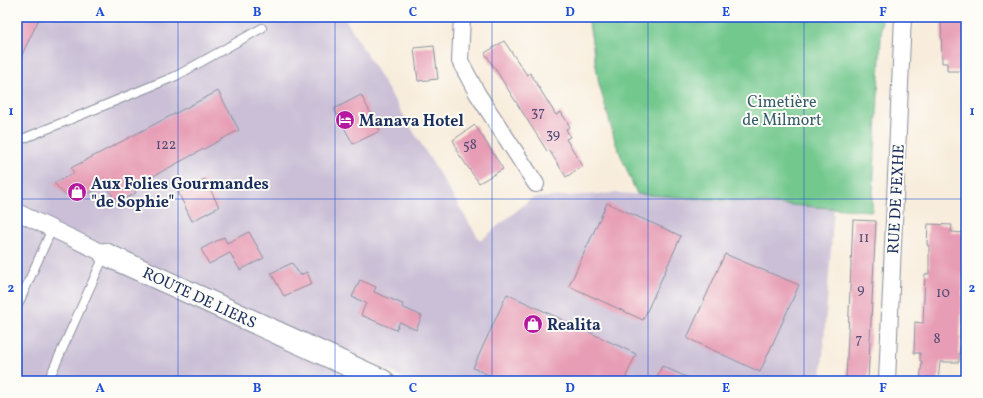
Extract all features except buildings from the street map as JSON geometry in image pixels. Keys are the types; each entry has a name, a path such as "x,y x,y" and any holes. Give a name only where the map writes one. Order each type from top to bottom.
{"street":[{"path":"462,17 460,61 477,93 536,184"},
{"name":"RUE DE FEXHE","path":"887,381 904,17"},
{"name":"ROUTE DE LIERS","path":"17,212 105,254 383,381"}],"lane":[{"path":"20,140 176,76 262,28"},
{"path":"17,307 52,229"},
{"path":"48,381 105,254"}],"shaded area":[{"path":"17,17 344,17 480,241 532,198 617,193 834,208 821,381 410,381 378,366 372,381 17,381"}],"green space":[{"name":"Cimetière de Milmort","path":"588,17 882,17 872,211 637,194 616,144 599,84"}],"place":[{"name":"Manava Hotel","path":"345,120"},
{"name":"Aux Folies Gourmandes \"de Sophie\"","path":"77,192"},
{"name":"Realita","path":"533,324"}]}
